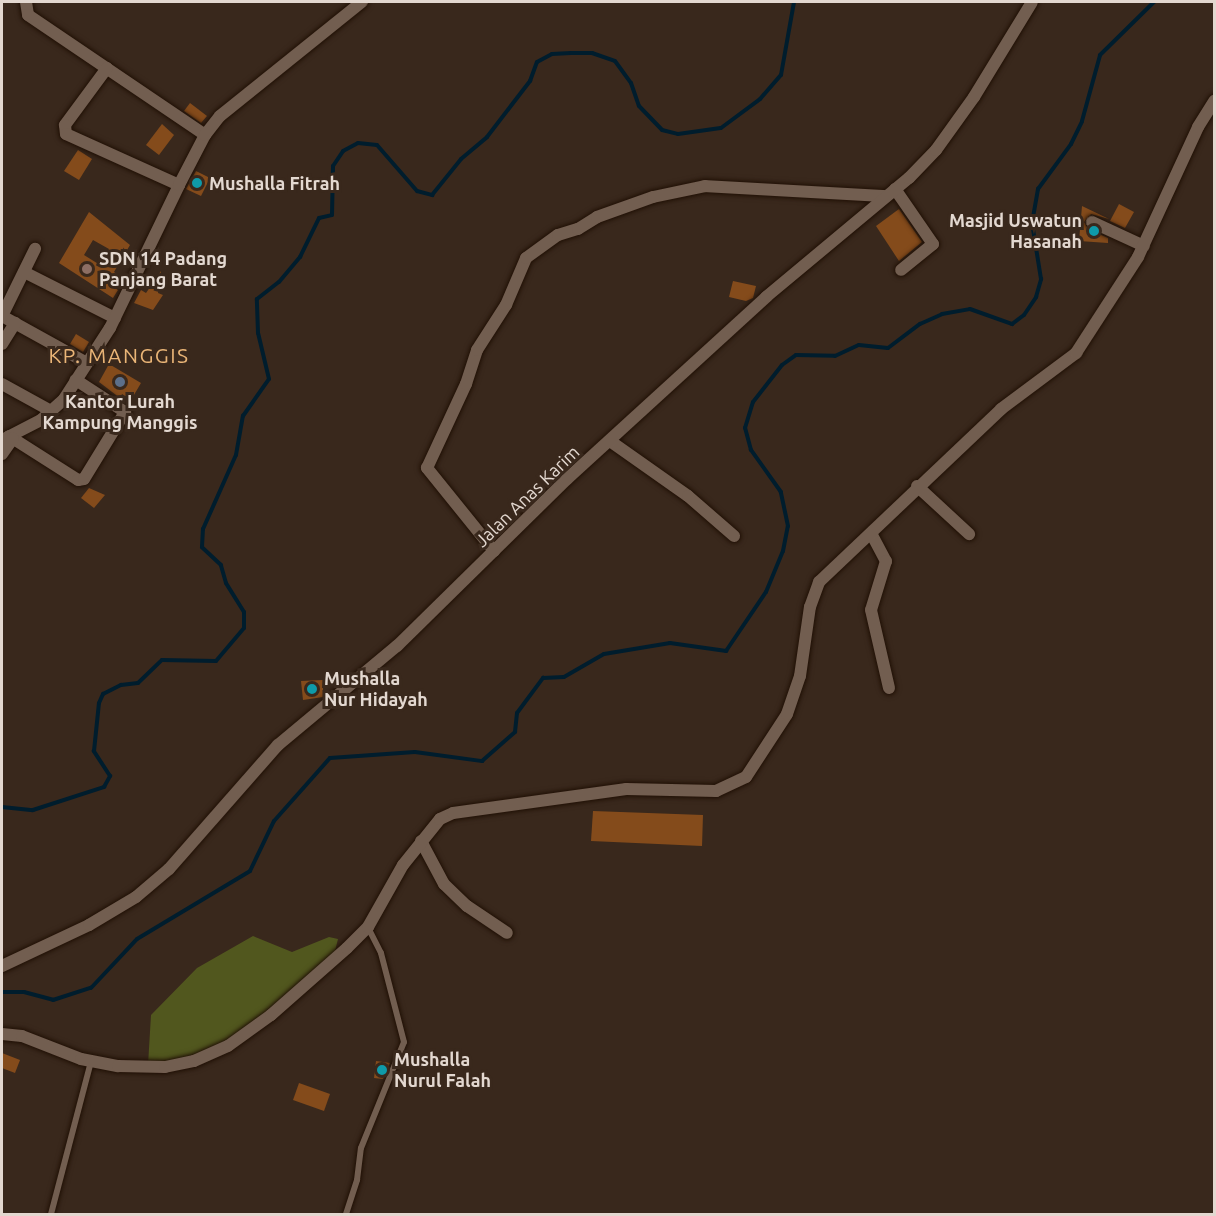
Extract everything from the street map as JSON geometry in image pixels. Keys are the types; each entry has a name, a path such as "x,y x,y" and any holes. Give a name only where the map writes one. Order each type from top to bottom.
{"street":[{"path":"26,2 28,15 205,135"},
{"path":"2,454 8,438 51,411 87,363 115,318 205,135 267,75 362,2"},
{"name":"Jalan Anas Karim","path":"2,966 89,925 136,897 169,869 278,746 397,646 610,441 766,297 936,150 1032,2"},
{"path":"107,68 65,125 66,135 179,184"},
{"path":"2,1034 22,1036 91,1061 118,1066 165,1067 194,1061 228,1046 271,1015 368,927 421,841 440,819 453,813 626,789 716,791 746,777 788,714 800,676 810,607 819,582 872,535 917,486 1001,409 1076,353 1144,246 1198,127 1215,100"},
{"path":"494,551 427,468 466,384 477,350 506,305 526,258 558,235 578,229 597,217 653,197 705,186 890,192 933,244 901,270"},
{"path":"1092,222 1144,246"},
{"path":"35,249 2,316 87,363"},
{"path":"24,272 115,318"},
{"path":"2,344 15,323"},
{"path":"8,438 78,480 84,479 125,412 76,380"},
{"path":"2,384 51,411"},
{"path":"610,441 688,496 734,536"},
{"path":"917,486 969,534"},
{"path":"872,535 886,561 871,610 889,688"},
{"path":"421,841 444,884 507,933"}],"lane":[{"path":"346,1215 357,1179 361,1148 404,1042 381,953 368,927"},
{"path":"51,1214 91,1061"}],"green space":[{"path":"253,936 292,952 329,937 338,939 332,963 242,1039 196,1061 148,1065 151,1015 197,968"}],"building":[{"path":"190,103 207,116 201,123 184,111"},
{"path":"162,124 174,135 159,155 146,145"},
{"path":"78,150 92,159 79,180 64,171"},
{"name":"Mushalla Fitrah","path":"196,171 210,178 201,196 186,189"},
{"path":"1119,204 1134,212 1125,228 1110,221"},
{"path":"1082,206 1109,219 1091,214 1084,222 1088,229 1108,238 1108,243 1079,241"},
{"path":"899,209 922,242 899,261 876,226"},
{"path":"89,212 130,245 114,272 118,275 112,286 118,290 113,298 59,263","holes":["93,240 109,249 100,265 84,255"]},
{"path":"161,271 158,293 163,295 153,310 134,303 141,290 146,293"},
{"path":"733,281 756,286 753,298 746,301 729,297"},
{"path":"76,334 89,342 83,352 70,344"},
{"name":"Kantor Lurah Kampung Manggis","path":"109,364 141,383 131,400 122,394 120,398 99,382"},
{"path":"89,488 105,495 94,508 81,498"},
{"name":"Mushalla Nur Hidayah","path":"323,680 323,697 303,700 301,681"},
{"path":"593,811 703,815 702,846 591,841"},
{"path":"2,1053 20,1060 15,1073 2,1068"},
{"path":"376,1061 390,1063 383,1079 374,1078"},
{"path":"299,1083 330,1094 324,1111 293,1100"}],"waterway":[{"path":"2,807 33,810 104,787 110,776 94,751 99,703 103,694 121,685 138,683 162,660 216,661 244,628 244,612 226,583 221,565 202,547 203,529 236,455 243,416 269,379 258,333 257,299 279,282 300,257 319,218 332,215 333,166 343,151 358,143 377,145 417,191 432,195 461,159 487,137 530,81 537,62 552,54 592,53 615,61 631,83 639,106 662,130 678,134 721,128 760,99 781,75 794,2"},
{"path":"2,992 24,992 53,1000 91,988 137,939 250,871 274,821 330,758 415,752 482,761 515,732 517,713 543,678 564,677 604,654 670,643 726,651 766,592 783,551 788,526 781,492 751,450 745,428 753,402 782,365 796,355 835,356 859,345 888,348 920,324 942,314 970,309 1012,324 1024,315 1036,297 1041,279 1032,223 1038,189 1071,144 1082,121 1100,55 1154,2"}],"place":[{"name":"Mushalla Fitrah","path":"197,183"},
{"name":"Masjid Uswatun Hasanah","path":"1094,231"},
{"name":"SDN 14 Padang Panjang Barat","path":"87,269"},
{"name":"Kantor Lurah Kampung Manggis","path":"120,382"},
{"name":"Mushalla Nur Hidayah","path":"312,689"},
{"name":"Mushalla Nurul Falah","path":"382,1070"}],"district":[{"name":"KP. MANGGIS","path":"119,355"}]}
